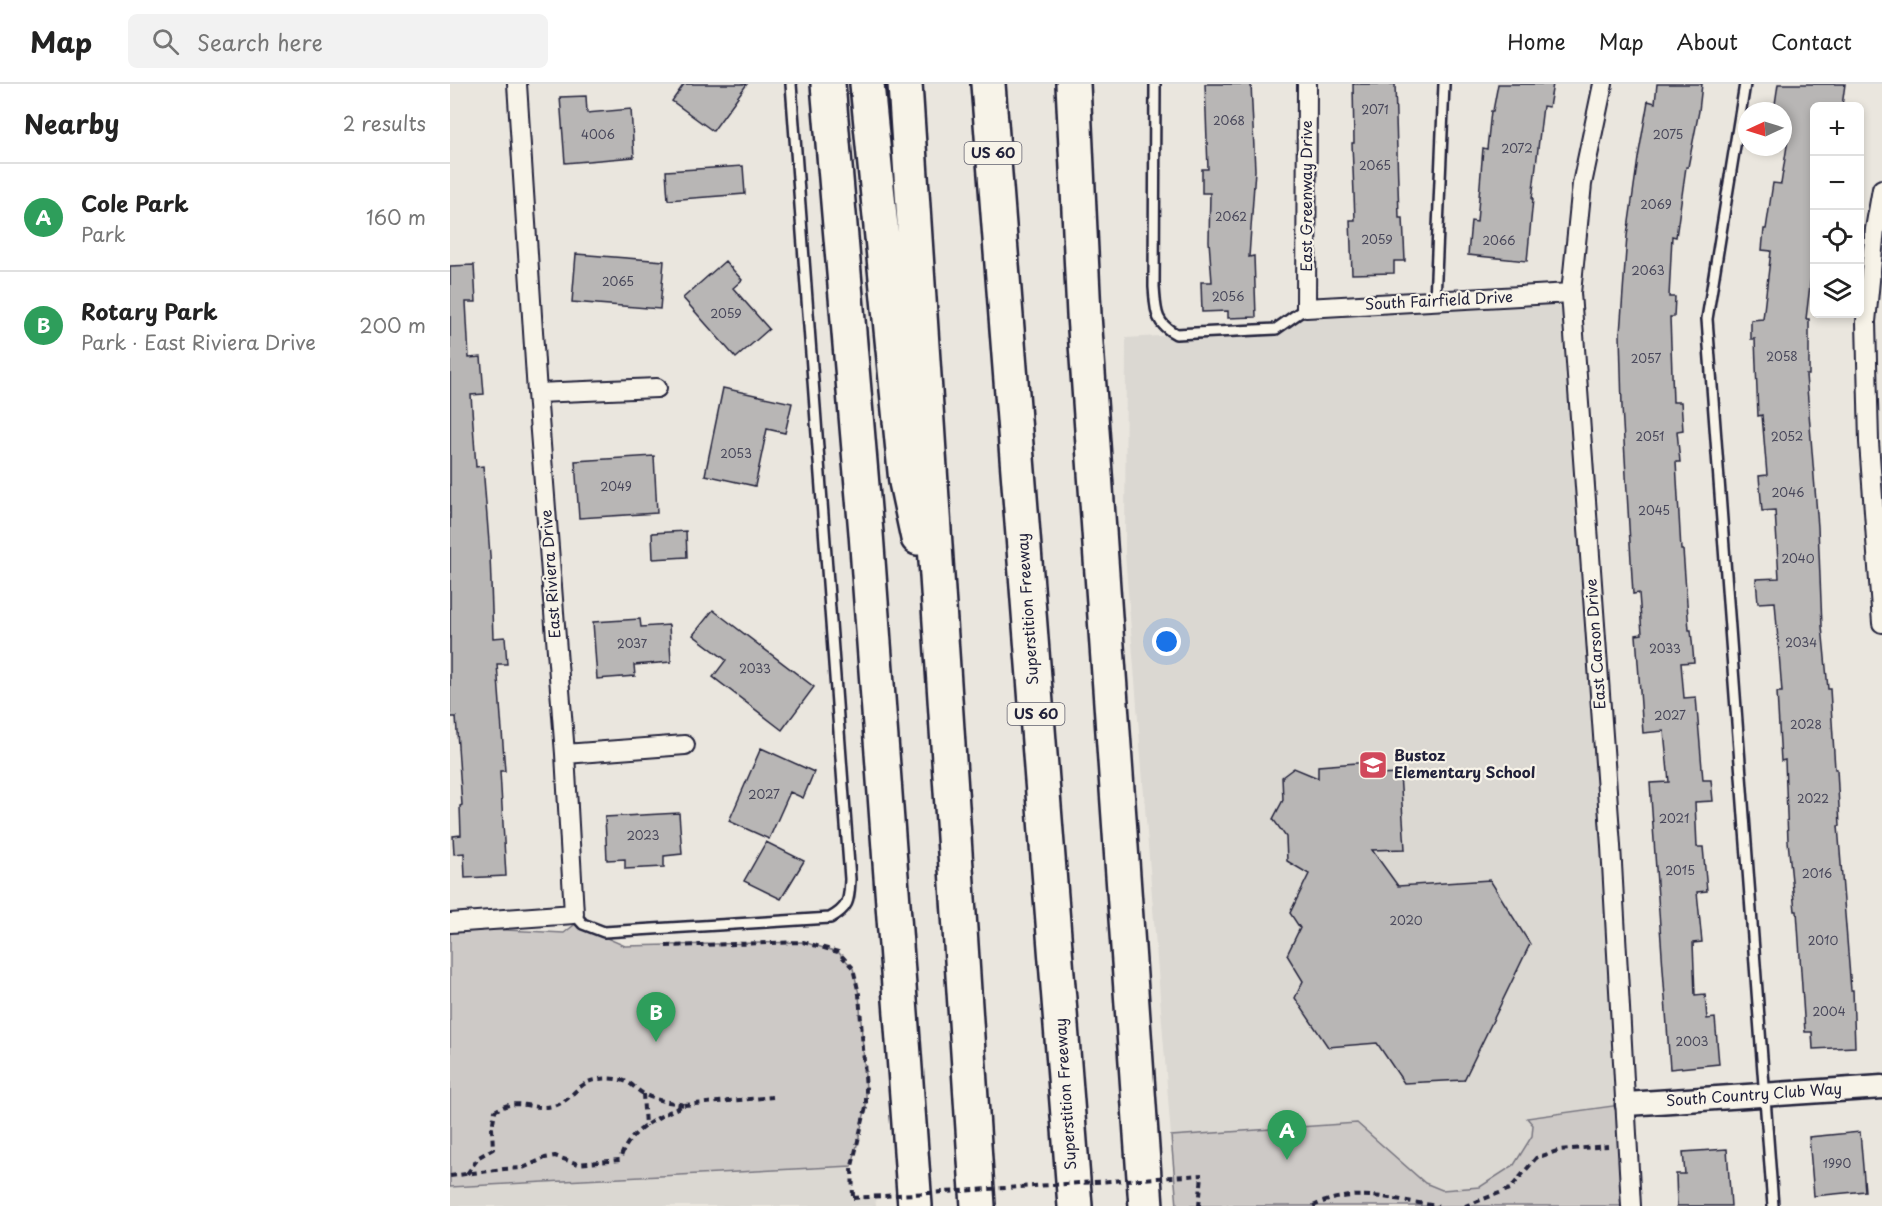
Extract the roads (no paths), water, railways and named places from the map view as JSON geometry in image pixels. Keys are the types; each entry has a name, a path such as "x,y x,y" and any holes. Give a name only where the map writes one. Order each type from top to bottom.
{"highway":[{"path":"828,84 866,533 915,1206"},
{"path":"867,84 906,482 942,660"},
{"path":"905,84 978,1206"},
{"name":"Superstition Freeway","path":"988,84 1075,1206"},
{"path":"996,84 998,223"},
{"path":"1073,84 1084,315 1146,1206"}],"street":[{"name":"East Riviera Drive","path":"517,84 537,393 565,754 574,914"},
{"name":"East Greenway Drive","path":"1306,309 1307,84"},
{"name":"East Carson Drive","path":"1602,84 1582,184 1571,293 1610,835 1631,1206"},
{"path":"1882,189 1877,261 1866,322 1876,442 1882,623"},
{"name":"South Fairfield Drive","path":"1306,309 1571,293"},
{"path":"537,393 657,387"},
{"path":"565,754 685,745"},
{"path":"450,923 574,914"},
{"name":"South Country Club Way","path":"1627,1104 1882,1087"}],"lane":[{"path":"574,914 583,924 604,932 830,918 842,912 849,899 850,879 791,84"},
{"path":"1155,84 1154,287 1157,316 1164,328 1176,334 1276,329 1306,309"},
{"path":"1435,301 1444,84"},
{"path":"1745,84 1707,319 1773,1206"}],"place":[{"name":"Bustoz Elementary School","path":"1373,765"},
{"name":"Rotary Park","path":"656,1042"},
{"name":"Cole Park","path":"1287,1160"}]}
